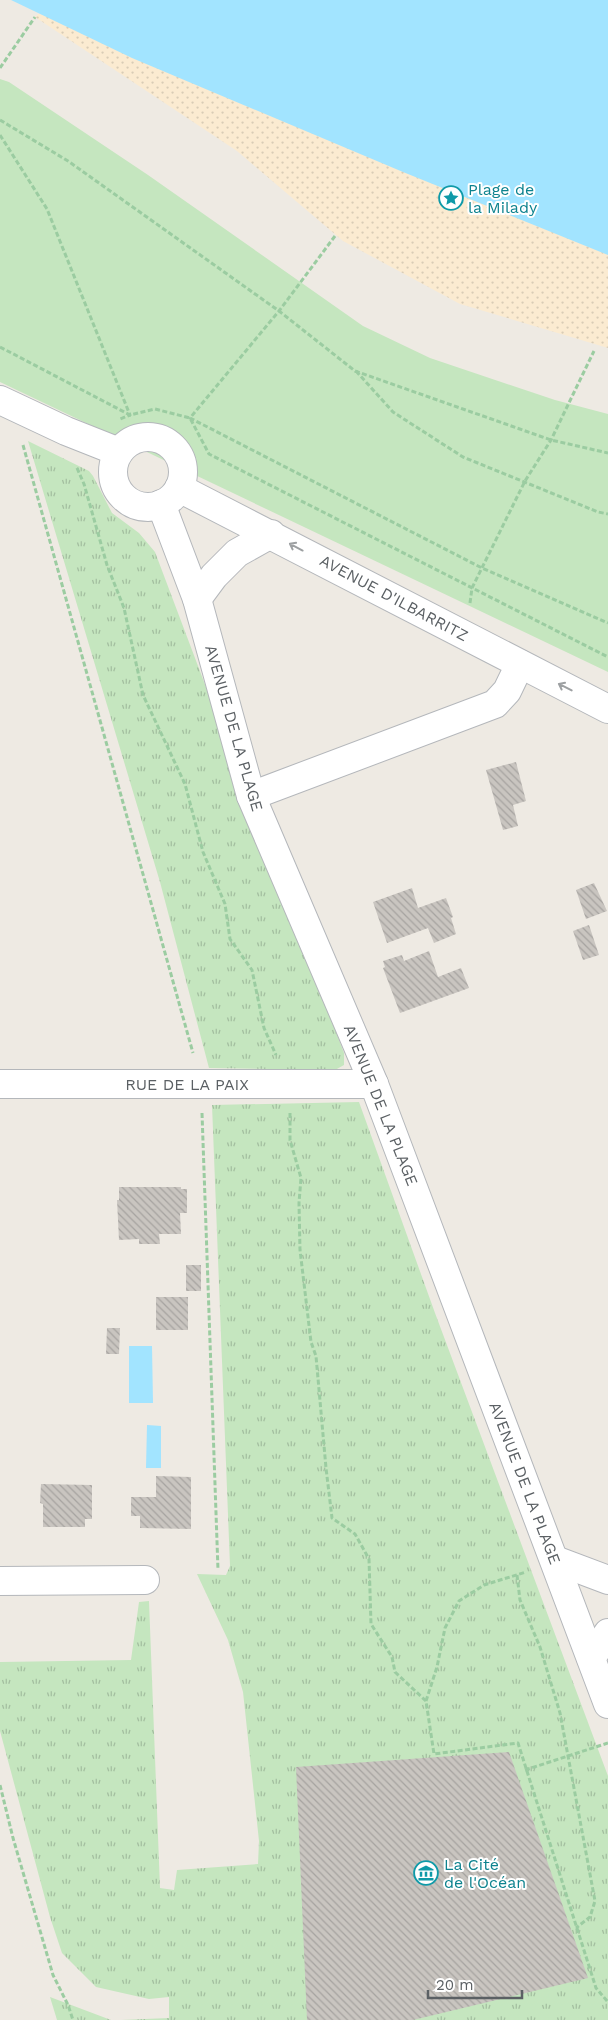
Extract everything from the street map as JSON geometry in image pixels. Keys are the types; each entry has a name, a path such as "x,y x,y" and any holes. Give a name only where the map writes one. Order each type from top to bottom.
{"street":[{"path":"6,403 66,431 119,452"},
{"path":"149,437 160,440 170,445 178,454 182,465 182,477 170,496 143,507 132,504 116,486 113,475 114,463 119,452 127,444 138,438 149,437"},
{"name":"AVENUE D'ILBARRITZ","path":"170,496 271,534 608,709"},
{"name":"AVENUE DE LA PLAGE","path":"170,496 251,796 374,1084 608,1704"},
{"path":"197,599 214,576 237,553 271,534"},
{"path":"251,796 495,704 507,691 520,664"},
{"name":"RUE DE LA PAIX","path":"0,1084 374,1084"},
{"path":"555,1560 608,1580"},
{"path":"0,1581 145,1580"},
{"path":"591,1658 608,1633"}],"path":[{"path":"0,68 35,17"},
{"path":"0,120 68,161 279,311 355,371 393,412 463,457 608,516"},
{"path":"0,135 48,209 130,415"},
{"path":"190,418 279,311 335,236"},
{"path":"0,347 130,415"},
{"path":"465,636 472,588 525,481 551,440 594,351"},
{"path":"355,371 551,440 608,453"},
{"path":"6,403 201,1084 218,1570"},
{"path":"113,422 130,415 155,409 190,418 482,568 608,623"},
{"path":"190,418 209,454 608,657"},
{"path":"426,1701 437,1668 445,1628 459,1601 484,1585 517,1575 555,1560"},
{"path":"517,1575 520,1600 540,1647 560,1713 595,1901 590,1917 576,1928"},
{"path":"434,1754 518,1743 525,1770 596,1988 608,2002"},
{"path":"525,1770 608,1743"},
{"path":"0,1785 13,1838 53,1975 68,2005 73,2020"}],"green space":[{"path":"0,79 9,82 148,175 363,326 430,358 555,400 608,414 608,672 0,382"},
{"path":"28,441 89,471 112,513 139,533 155,552 344,1053 344,1065 335,1070 209,1068 160,882"},
{"path":"359,1102 435,1313 608,1776 608,2020 121,2020 169,2018 169,1997 149,1999 96,1987 62,1953 50,1917 0,1731 0,1662 131,1660 139,1602 149,1601 160,1888 174,1890 177,1870 258,1864 259,1841 243,1692 228,1640 197,1574 226,1575 230,1566 212,1105"},
{"path":"50,1997 111,2020 57,2020"}],"sand":[{"name":"Plage de la Milady","path":"38,14 110,23 608,168 608,348 460,304 343,241 237,151 35,17"}],"water":[{"path":"11,0 608,0 608,255 403,172 132,58"},
{"path":"129,1346 152,1346 153,1403 129,1403"},
{"path":"147,1425 161,1426 161,1468 146,1468"}],"building":[{"path":"516,762 526,801 513,805 518,826 503,830 486,770"},
{"path":"594,883 607,911 586,919 576,890"},
{"path":"412,888 418,908 446,898 453,917 451,918 456,934 434,943 428,928 387,943 373,902"},
{"path":"589,925 599,955 583,960 573,931"},
{"path":"429,951 438,977 461,968 469,988 400,1013 383,968 385,967 383,961 402,955 404,961"},
{"path":"119,1187 181,1187 181,1189 187,1189 187,1213 180,1213 181,1234 159,1234 160,1244 139,1244 139,1239 119,1240 117,1200 119,1200"},
{"path":"186,1265 201,1265 201,1291 186,1291"},
{"path":"156,1297 188,1297 188,1330 156,1330"},
{"path":"107,1328 120,1328 119,1354 106,1354"},
{"path":"156,1476 191,1477 191,1529 140,1528 140,1516 131,1516 131,1497 156,1497"},
{"path":"41,1484 92,1485 92,1519 85,1519 85,1527 43,1527 43,1504 40,1503"},
{"name":"La Cité de l'Océan","path":"509,1752 588,1978 413,2020 307,2020 296,1767"}],"place":[{"name":"Plage de la Milady","path":"451,198"},
{"name":"La Cité de l'Océan","path":"426,1873"}]}
